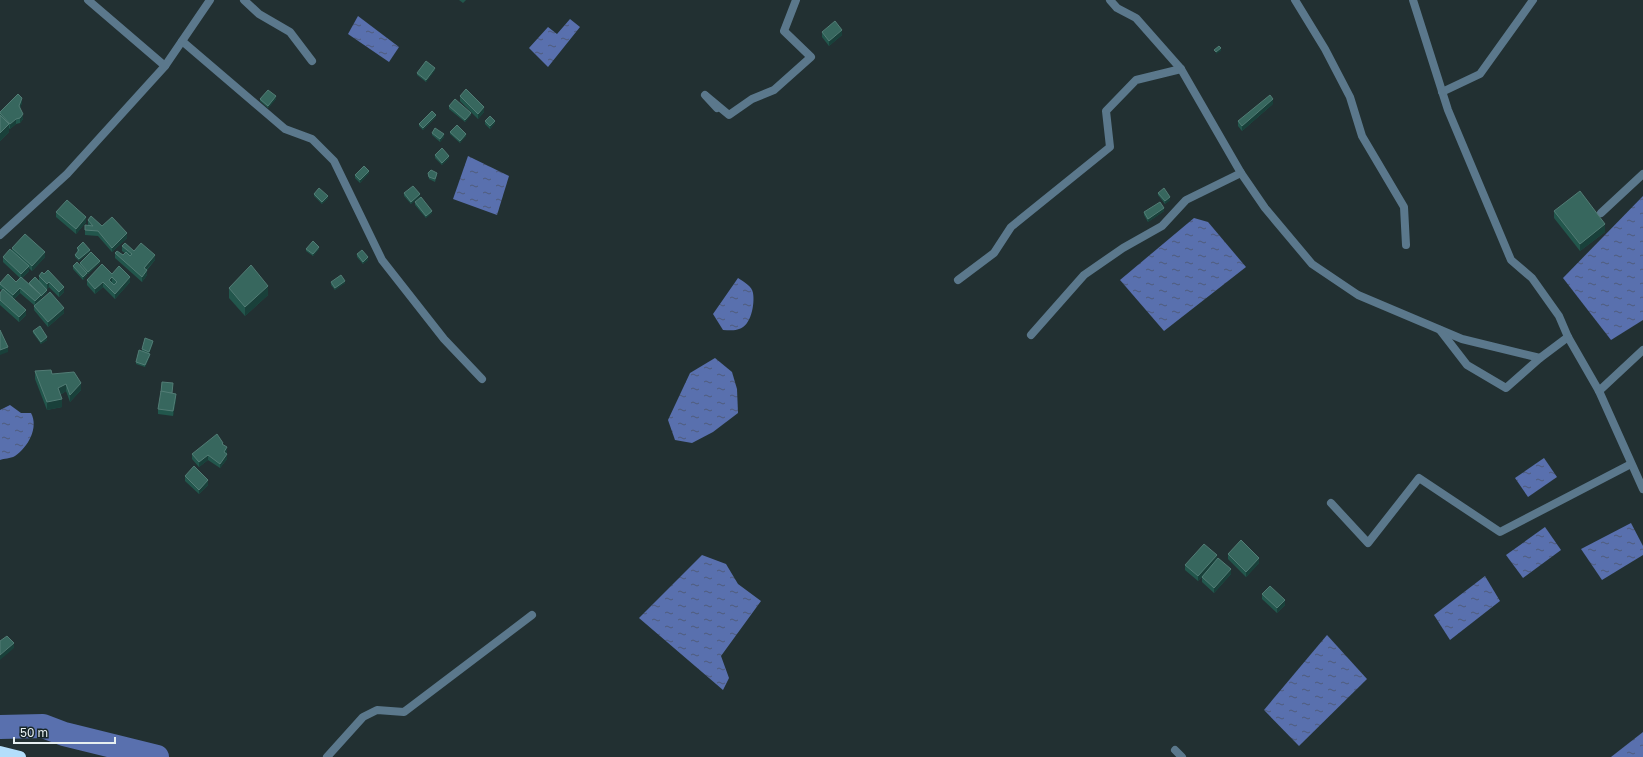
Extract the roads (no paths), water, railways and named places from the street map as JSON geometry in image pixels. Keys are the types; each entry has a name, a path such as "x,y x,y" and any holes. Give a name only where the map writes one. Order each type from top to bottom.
{"highway":[{"path":"0,752 20,757"}],"street":[{"path":"88,0 165,66"},
{"path":"0,235 67,174 165,66 210,0"},
{"path":"244,0 258,14 290,32 312,61"},
{"path":"717,108 705,95 729,115 752,99 774,90 811,56 784,31 796,0"},
{"path":"1110,0 1117,8 1136,18 1181,69 1241,173 1265,208 1312,264 1358,295 1462,339 1540,358"},
{"path":"1295,0 1325,49 1350,97 1362,136 1404,207 1406,245"},
{"path":"1413,0 1442,92 1487,205 1511,260 1532,278 1559,316 1568,336 1599,391 1643,489"},
{"path":"1442,92 1480,74 1533,0"},
{"path":"182,41 285,129 312,139 334,162 382,260 444,339 482,378"},
{"path":"958,280 994,253 1011,228 1110,147 1106,111 1136,80 1181,69"},
{"path":"1031,335 1084,275 1123,248 1162,226 1186,200 1241,173"},
{"path":"1601,213 1643,174"},
{"path":"1439,328 1467,365 1506,388 1568,336"},
{"path":"1599,391 1643,350"},
{"path":"1331,503 1368,543 1419,478 1500,532 1631,464"},
{"path":"327,757 363,717 377,710 404,712 532,615"},
{"path":"1175,750 1182,757"}],"water":[{"path":"358,16 399,47 389,62 348,34"},
{"path":"570,19 580,27 548,67 529,48 548,27 557,34"},
{"path":"468,156 509,176 497,215 453,199"},
{"path":"1643,196 1643,320 1611,340 1563,278"},
{"path":"1194,218 1208,222 1246,267 1164,331 1120,280"},
{"path":"738,278 751,288 753,308 747,324 743,327 736,330 723,330 713,314"},
{"path":"715,358 732,372 737,389 738,413 713,432 692,443 675,440 668,420 690,373"},
{"path":"10,405 21,413 31,413 34,425 33,431 28,442 20,452 13,457 0,460 0,410"},
{"path":"1544,458 1557,477 1528,497 1515,478"},
{"path":"1631,523 1643,546 1643,555 1602,580 1581,549"},
{"path":"1545,527 1561,550 1523,578 1506,555"},
{"path":"702,555 726,564 738,584 761,601 721,656 729,678 723,690 639,618"},
{"path":"1485,576 1500,601 1450,640 1434,615"},
{"path":"1327,635 1367,679 1299,746 1264,710"},
{"path":"1643,732 1643,757 1611,757"}],"waterway":[{"path":"0,727 43,726 64,734 157,757"}]}
